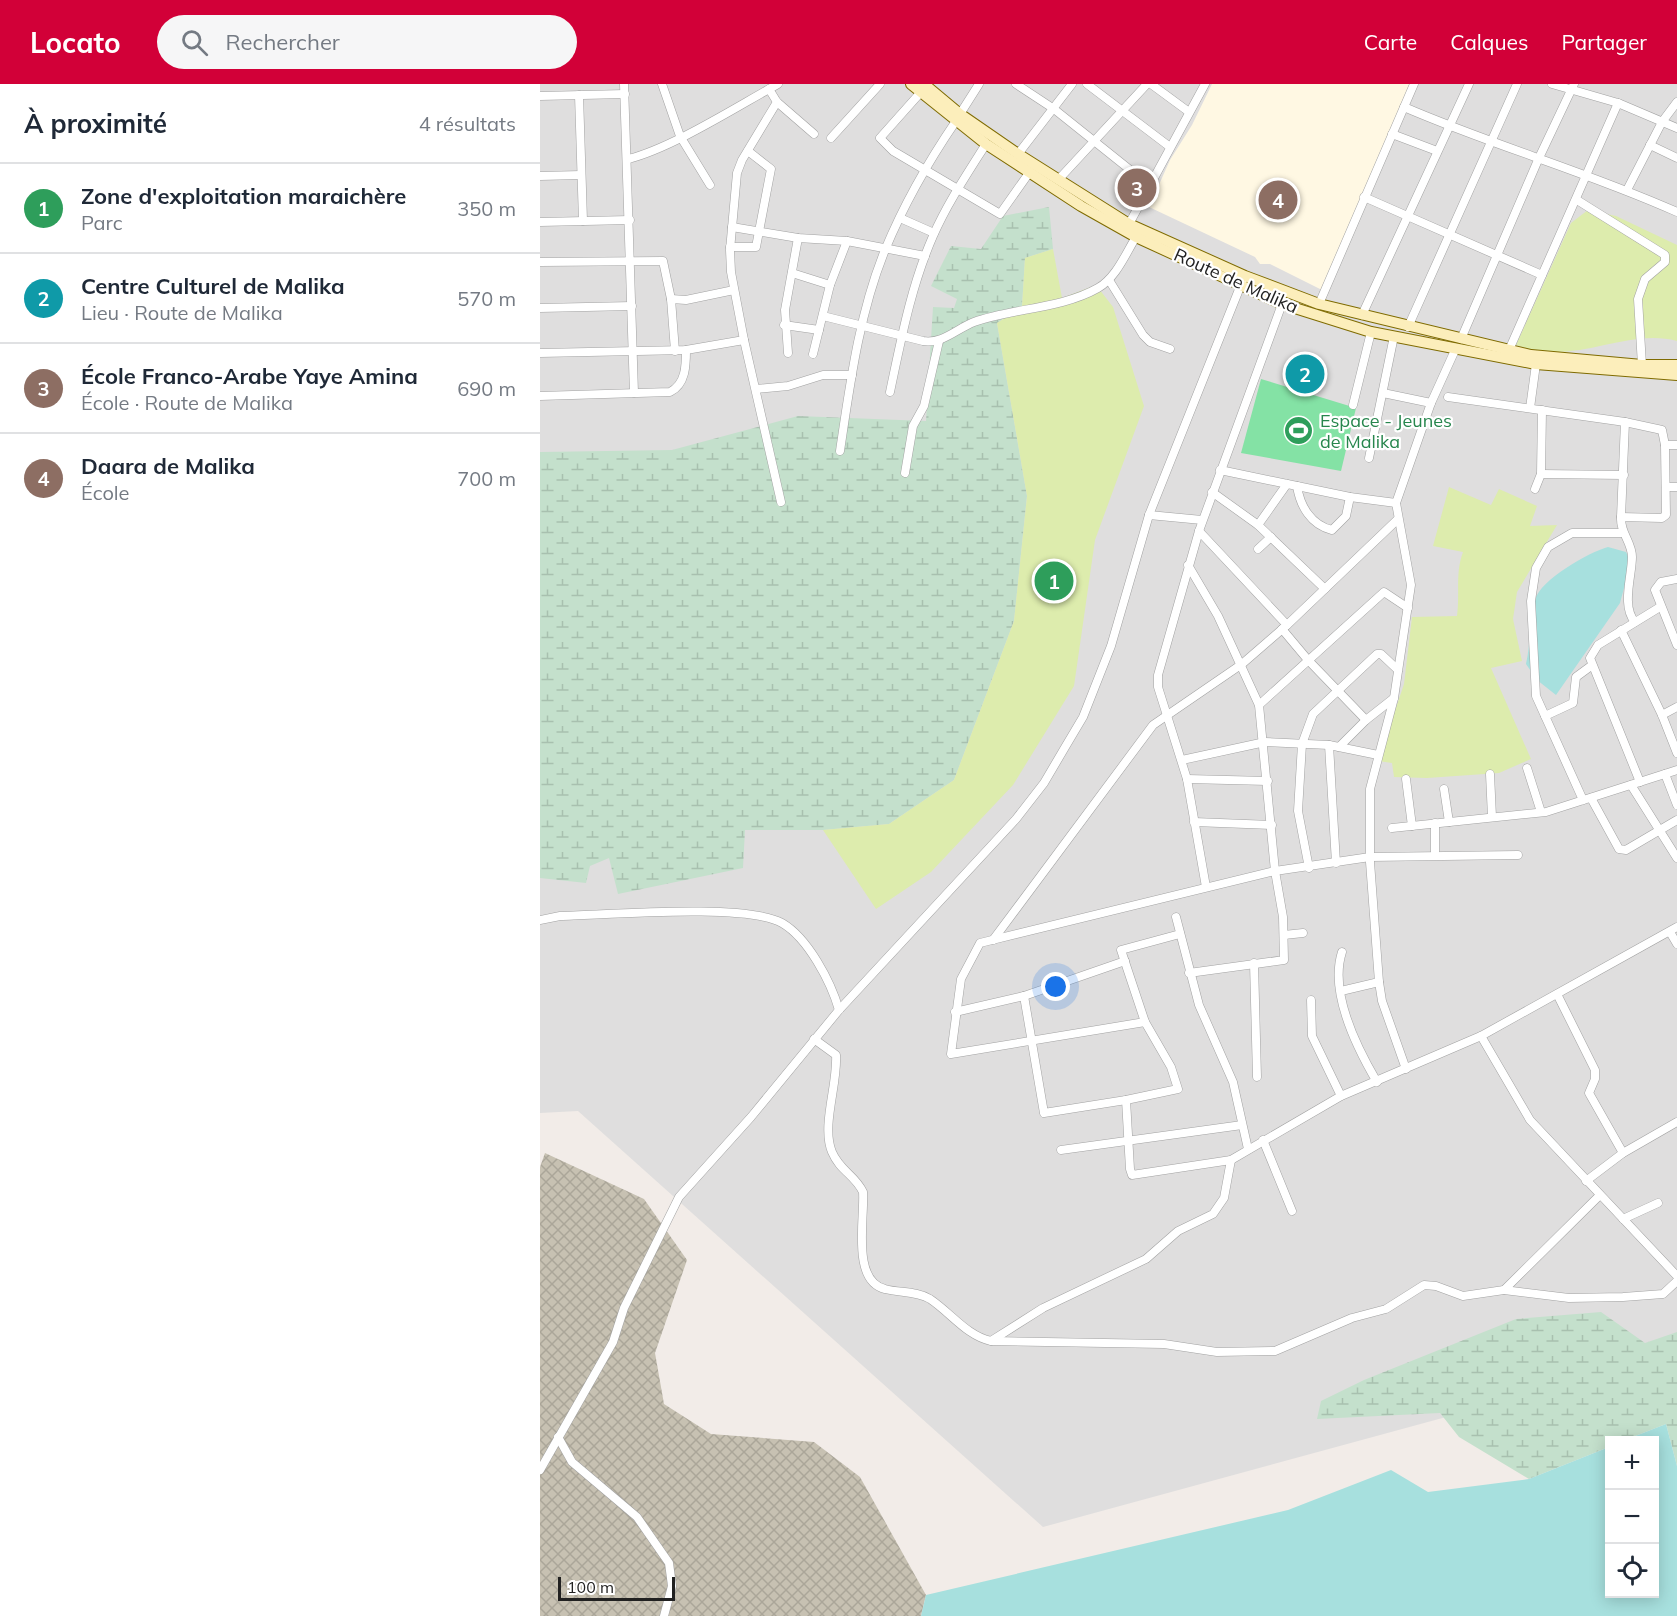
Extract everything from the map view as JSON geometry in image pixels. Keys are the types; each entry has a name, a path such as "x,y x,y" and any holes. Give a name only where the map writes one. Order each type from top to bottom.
{"main road":[{"name":"Route de Malika","path":"911,84 922,88 986,144 1029,173 1136,237 1282,304 1371,332 1394,336 1557,358 1642,365 1677,365"},
{"name":"Route de Malika","path":"958,118 1130,224 1245,276 1319,303 1408,327 1458,344 1536,364 1677,375"}],"street":[{"path":"624,84 630,220 633,393"},
{"path":"662,84 680,136 710,186"},
{"path":"628,159 641,156 778,84"},
{"path":"831,138 880,84"},
{"path":"840,451 862,325 886,248 924,168 979,84"},
{"path":"1016,84 1054,110 1149,185"},
{"path":"1018,154 1072,84"},
{"path":"1087,84 1170,147"},
{"path":"1059,179 1149,84 1189,112"},
{"path":"1130,224 1204,84"},
{"path":"1319,303 1414,84"},
{"path":"1362,315 1469,84"},
{"path":"1408,327 1517,84"},
{"path":"1552,84 1573,87 1677,128"},
{"path":"1406,1069 1382,1001 1370,857 1370,789 1394,698 1411,585 1397,520 1396,503 1431,403 1538,160 1573,87"},
{"path":"922,88 880,138 893,151 1000,214 1029,173"},
{"path":"769,89 777,102 814,135"},
{"path":"540,96 625,94"},
{"path":"579,95 583,221"},
{"path":"777,102 742,160 735,184 730,247 734,290 744,340 782,502"},
{"path":"1628,190 1662,122 1677,102"},
{"path":"1509,350 1588,176 1618,103"},
{"path":"1404,107 1448,127 1628,190 1677,212"},
{"path":"1392,134 1437,151"},
{"path":"890,392 902,335 925,256 957,189 986,144"},
{"path":"1650,145 1677,158"},
{"path":"730,247 755,248 760,230 771,169 748,151"},
{"path":"540,176 581,175"},
{"path":"1364,197 1542,275"},
{"path":"1577,200 1665,255 1665,262 1646,279 1638,299 1642,365"},
{"path":"900,218 934,233"},
{"path":"540,222 630,220"},
{"path":"732,227 760,230 789,237 847,241 925,256"},
{"path":"789,237 798,248"},
{"path":"823,316 923,341 939,341 983,319 1067,300 1098,288 1109,280 1136,237"},
{"path":"788,354 784,325 798,238"},
{"path":"813,354 830,285 847,241"},
{"path":"540,262 631,260 664,262 672,299 675,351"},
{"path":"792,273 830,285"},
{"path":"540,1470 613,1342 624,1308 679,1197 751,1117 839,1010 1016,819 1044,783 1083,717 1103,666 1149,515 1239,286 1245,276"},
{"path":"1109,280 1143,335 1150,342 1170,349"},
{"path":"672,299 686,300 734,290"},
{"path":"1206,887 1187,778 1158,687 1158,675 1198,531 1282,304"},
{"path":"540,308 632,306"},
{"path":"784,325 819,330"},
{"path":"1353,405 1371,332"},
{"path":"1369,458 1394,336"},
{"path":"540,353 675,351 744,340"},
{"path":"905,473 913,426 924,406 939,341"},
{"path":"540,396 675,390 686,370 686,350"},
{"path":"1530,408 1536,364"},
{"path":"756,389 788,386 823,375 852,375"},
{"path":"1383,393 1431,403"},
{"path":"1448,397 1625,422 1662,430 1665,445 1666,487 1664,517 1621,517"},
{"path":"1535,489 1541,474 1542,410"},
{"path":"1625,422 1621,517 1623,533 1632,554 1629,604 1631,618 1635,622"},
{"path":"1665,445 1677,445"},
{"path":"1220,470 1350,497 1396,503"},
{"path":"1541,474 1624,475"},
{"path":"1258,525 1287,484"},
{"path":"1297,486 1300,502 1310,516 1323,528 1332,530 1346,516 1350,497"},
{"path":"1666,487 1677,487"},
{"path":"1212,492 1258,525 1324,589"},
{"path":"1149,515 1202,520"},
{"path":"993,940 1140,739 1167,714 1242,664 1285,627 1397,520"},
{"path":"1198,531 1285,627 1308,660 1366,720"},
{"path":"1623,533 1572,533 1548,547 1536,568 1531,601 1534,684 1545,716 1587,799 1619,849 1626,850 1677,820"},
{"path":"1258,549 1271,537"},
{"path":"1188,565 1242,664 1259,705 1265,742 1275,871 1284,935 1284,960 1189,973"},
{"path":"1677,579 1661,582 1655,590 1677,645"},
{"path":"1259,705 1384,592 1408,608"},
{"path":"1660,606 1598,645 1590,658 1591,666 1636,784 1677,858"},
{"path":"1621,630 1662,715 1677,753"},
{"path":"1309,868 1301,840 1298,811 1302,744 1313,714 1377,654 1382,654 1398,670"},
{"path":"1545,716 1573,703 1576,677 1591,666"},
{"path":"1339,747 1366,720 1394,698"},
{"path":"1662,715 1677,707"},
{"path":"1182,760 1265,742 1329,745 1378,755"},
{"path":"1329,745 1336,863"},
{"path":"1527,768 1541,812"},
{"path":"1392,828 1541,812 1677,770"},
{"path":"1490,774 1492,817"},
{"path":"1665,774 1677,805"},
{"path":"1187,778 1268,781"},
{"path":"1406,779 1412,826"},
{"path":"1444,789 1449,822"},
{"path":"1194,822 1272,825"},
{"path":"1435,823 1435,855"},
{"path":"1144,1022 951,1054 961,979 977,945 1275,871 1309,868 1370,857 1518,855"},
{"path":"540,920 560,916 699,913 732,913 763,917 782,923 802,942 832,984 839,1010"},
{"path":"1176,917 1189,973 1205,1021 1233,1082 1248,1149"},
{"path":"1126,1100 1130,1169 1133,1175 1231,1160 1341,1096 1481,1036 1674,930 1677,944"},
{"path":"1284,935 1303,933"},
{"path":"1024,996 1044,1113 1178,1089 1172,1067 1144,1022 1121,950 1180,934"},
{"path":"1342,952 1341,991 1354,1041 1377,1082"},
{"path":"956,1012 1024,996 1125,961"},
{"path":"1254,963 1257,1077"},
{"path":"1341,991 1379,982"},
{"path":"1557,994 1595,1070 1595,1079 1589,1093 1623,1153"},
{"path":"1311,1000 1312,1036 1341,1096"},
{"path":"1481,1036 1530,1120 1677,1275"},
{"path":"814,1039 836,1055 828,1138 841,1170 858,1181 863,1192 861,1242 863,1262 870,1277 880,1287 928,1298 977,1338 991,1341 1164,1344 1217,1352 1275,1351 1352,1318 1386,1309 1424,1285 1436,1286 1463,1296 1504,1290 1569,1298 1663,1294 1677,1281"},
{"path":"1587,1180 1623,1153 1677,1122"},
{"path":"1061,1150 1242,1125"},
{"path":"1263,1140 1292,1210"},
{"path":"991,1341 1043,1308 1146,1259 1178,1232 1213,1214 1227,1191 1231,1160"},
{"path":"1504,1290 1600,1195"},
{"path":"1623,1219 1658,1203"},
{"path":"558,1437 572,1462 637,1517 669,1563 672,1586 664,1616"}],"shaded area":[{"path":"540,84 1677,84 1677,1354 1043,1527 578,1111 540,1113"},
{"path":"1212,84 1411,84 1322,290 1270,264 1260,264 1255,257 1149,207 1170,160 1192,125"},
{"path":"545,1153 644,1199 687,1260 655,1353 664,1404 711,1434 814,1442 860,1477 926,1595 921,1616 540,1616 540,1167"}],"green space":[{"path":"1049,207 1053,249 1025,258 1022,307 997,323 1027,496 1014,621 954,780 889,824 823,830 745,830 743,868 618,894 609,858 590,866 586,883 540,878 540,452 672,450 798,416 926,421 933,307 954,308 957,299 931,286 951,246 981,249 1003,216"},
{"path":"1588,210 1616,216 1677,245 1677,341 1657,338 1638,339 1558,352 1537,351 1516,345 1571,223"},
{"path":"1053,249 1062,298 1096,285 1113,307 1144,406 1095,540 1074,686 1013,785 931,872 876,909 823,830 889,824 954,780 1014,621 1027,496 997,323 1022,307 1025,258"},
{"name":"Espace - Jeunes de Malika","path":"1261,379 1356,408 1341,471 1241,453"},
{"path":"1449,487 1491,505 1499,489 1537,506 1530,526 1557,525 1517,592 1513,619 1522,661 1491,668 1531,759 1499,773 1427,778 1394,777 1392,763 1378,761 1404,684 1412,617 1457,616 1459,568 1463,552 1433,546"},
{"path":"1601,1312 1645,1343 1677,1332 1677,1466 1666,1424 1635,1436 1605,1436 1605,1449 1529,1479 1459,1437 1440,1413 1317,1419 1321,1401 1364,1380 1516,1319"}],"water":[{"path":"1608,547 1626,552 1631,562 1620,603 1556,695 1537,680 1526,664 1535,600 1546,584 1566,568"},
{"path":"1666,1424 1677,1466 1677,1616 921,1616 926,1595 1288,1510 1391,1470 1428,1492 1529,1479 1605,1449 1605,1598 1659,1598 1659,1436 1635,1436"}],"place":[{"name":"École Franco-Arabe Yaye Amina","path":"1137,188"},
{"name":"Daara de Malika","path":"1278,200"},
{"name":"Centre Culturel de Malika","path":"1305,374"},
{"name":"Espace - Jeunes de Malika","path":"1299,431"},
{"name":"Zone d'exploitation maraichère","path":"1054,581"}]}
